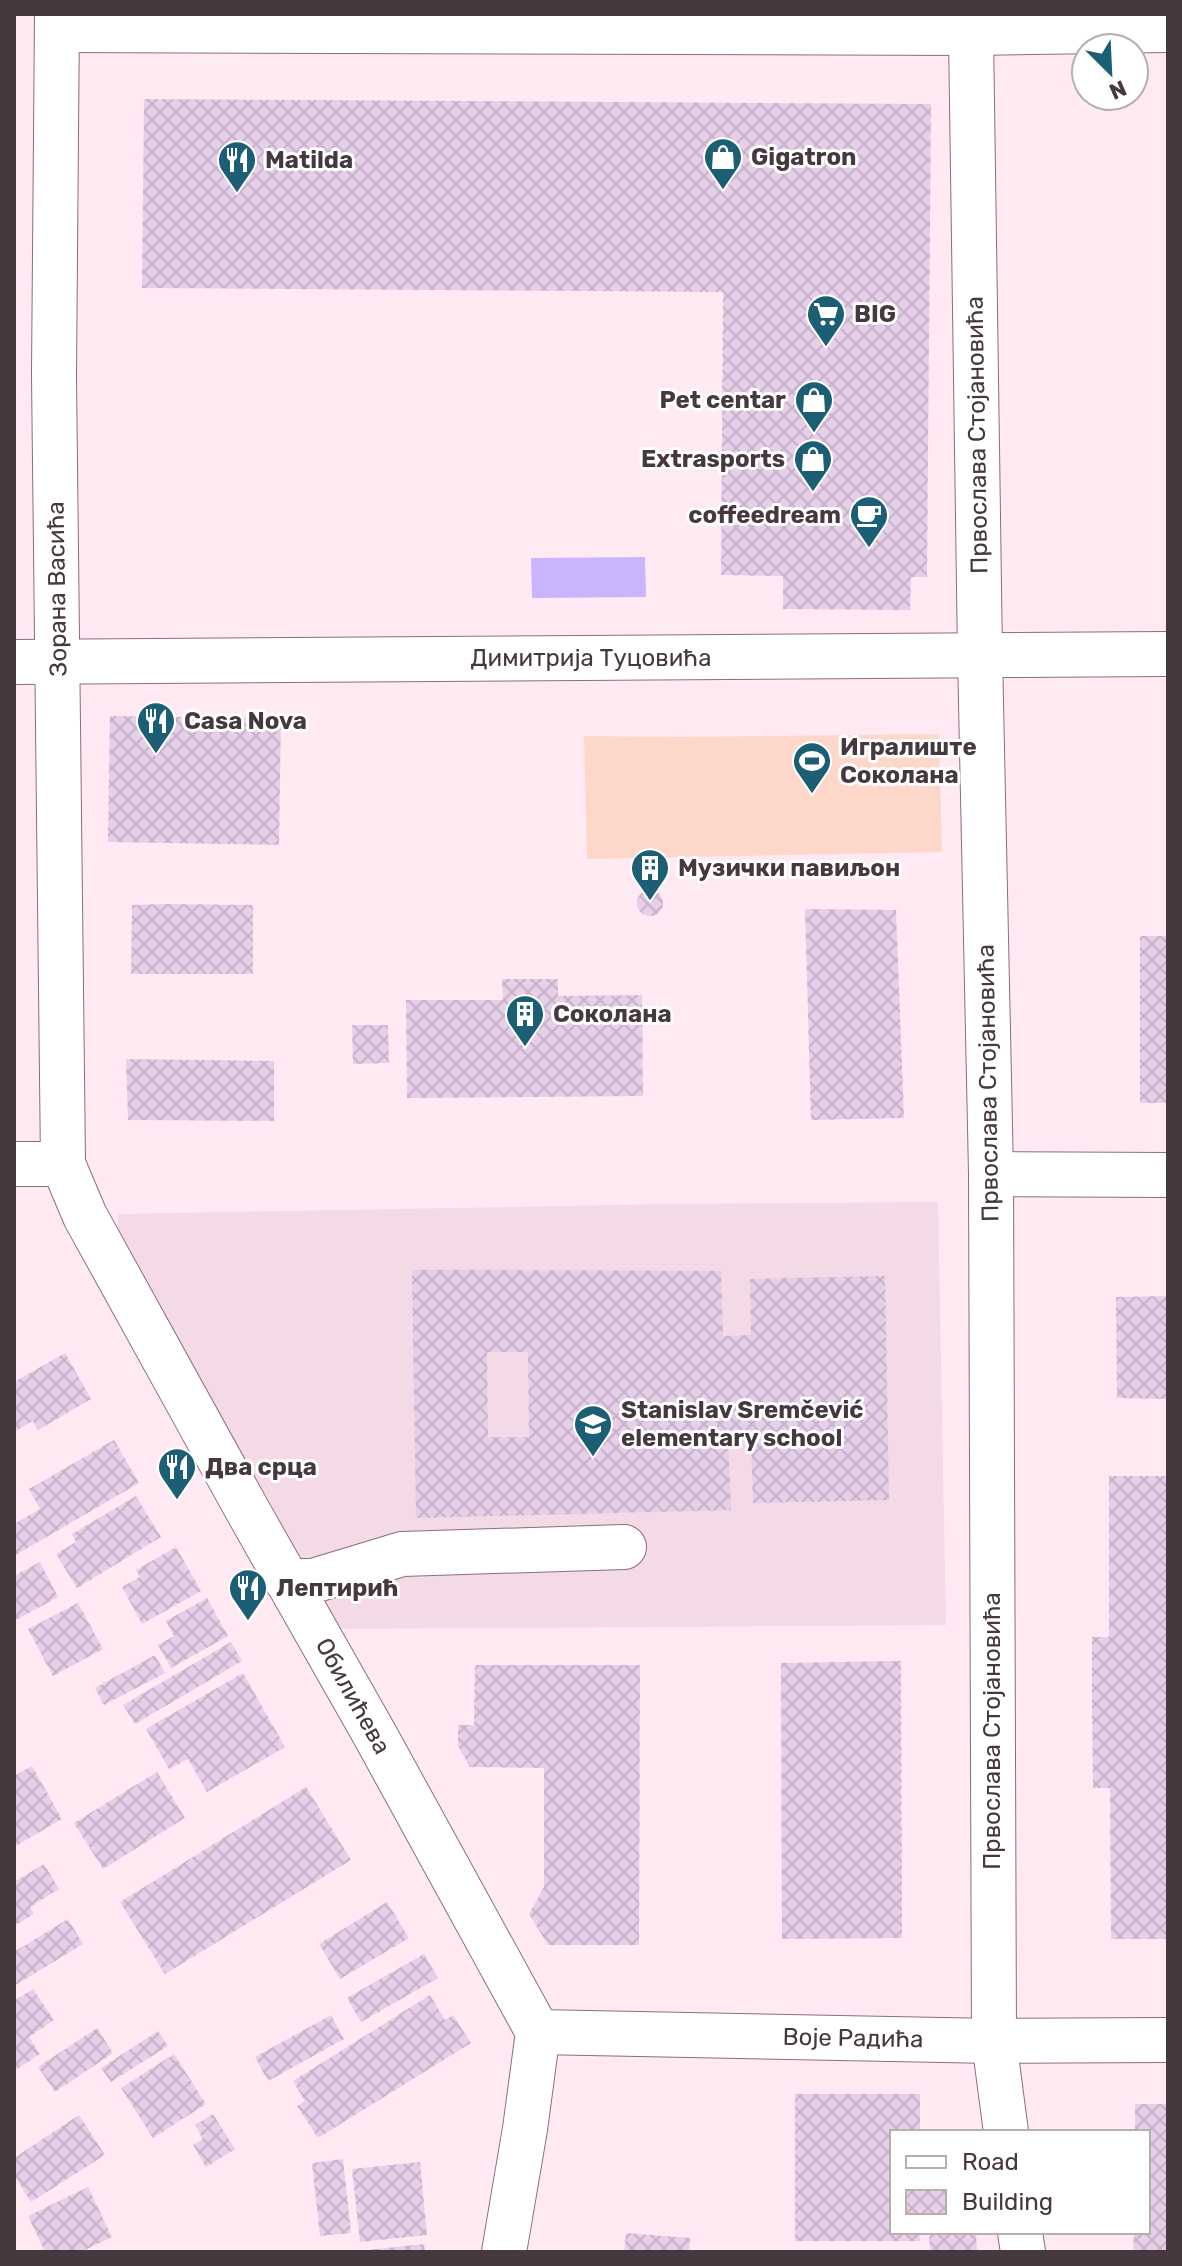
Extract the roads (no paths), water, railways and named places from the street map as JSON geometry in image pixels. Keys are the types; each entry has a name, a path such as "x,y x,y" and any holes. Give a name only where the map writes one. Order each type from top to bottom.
{"street":[{"path":"57,22 970,24 1168,30"},
{"name":"Зорана Васића","path":"57,22 54,375 63,1164"},
{"name":"Првослава Стојановића","path":"970,24 991,1174 994,2041 1006,2130"},
{"name":"Димитрија Туцовића","path":"14,662 1168,654"},
{"path":"14,1164 63,1164"},
{"name":"Обилићева","path":"63,1164 85,1216 538,2032"},
{"path":"991,1174 1168,1175"},
{"path":"287,1581 313,1581 402,1554 624,1547"},
{"path":"504,2252 538,2032"},
{"name":"Воје Радића","path":"538,2032 994,2041 1168,2040"}],"place":[{"name":"Gigatron","path":"723,191"},
{"name":"Matilda","path":"237,194"},
{"name":"BIG","path":"826,348"},
{"name":"Pet centar","path":"814,434"},
{"name":"Extrasports","path":"813,493"},
{"name":"coffeedream","path":"869,549"},
{"name":"Casa Nova","path":"156,755"},
{"name":"Игралиште Соколана","path":"812,795"},
{"name":"Музички павиљон","path":"650,902"},
{"name":"Соколана","path":"525,1048"},
{"name":"Stanislav Sremčević elementary school","path":"593,1458"},
{"name":"Два срца","path":"177,1501"},
{"name":"Лептирић","path":"248,1622"}]}
